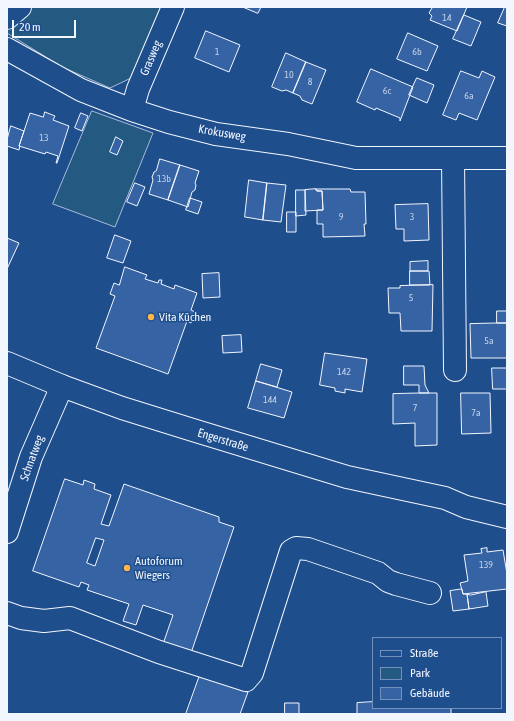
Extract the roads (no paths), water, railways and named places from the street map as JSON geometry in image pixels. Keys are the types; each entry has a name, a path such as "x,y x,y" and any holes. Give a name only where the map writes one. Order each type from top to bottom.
{"street":[{"path":"7,18 20,7"},
{"name":"Grasweg","path":"132,110 138,89 173,7"},
{"name":"Krokusweg","path":"7,49 81,90 132,110 169,122 216,134 288,144 356,158 507,158"},
{"path":"453,158 455,370"},
{"name":"Engerstraße","path":"7,363 62,386 122,408 196,431 347,477 445,498 466,507 507,517"},
{"name":"Schnatweg","path":"7,532 12,498 62,386"},
{"name":"Engerstraße","path":"445,498 466,498 507,504"},
{"path":"7,613 21,618 44,621 70,618 159,652 246,680 252,673 291,552 296,548 308,549 378,573 388,581 396,584 430,593"}],"place":[{"name":"Vita Küchen","path":"151,317"},
{"name":"Autoforum Wiegers","path":"127,568"}]}
